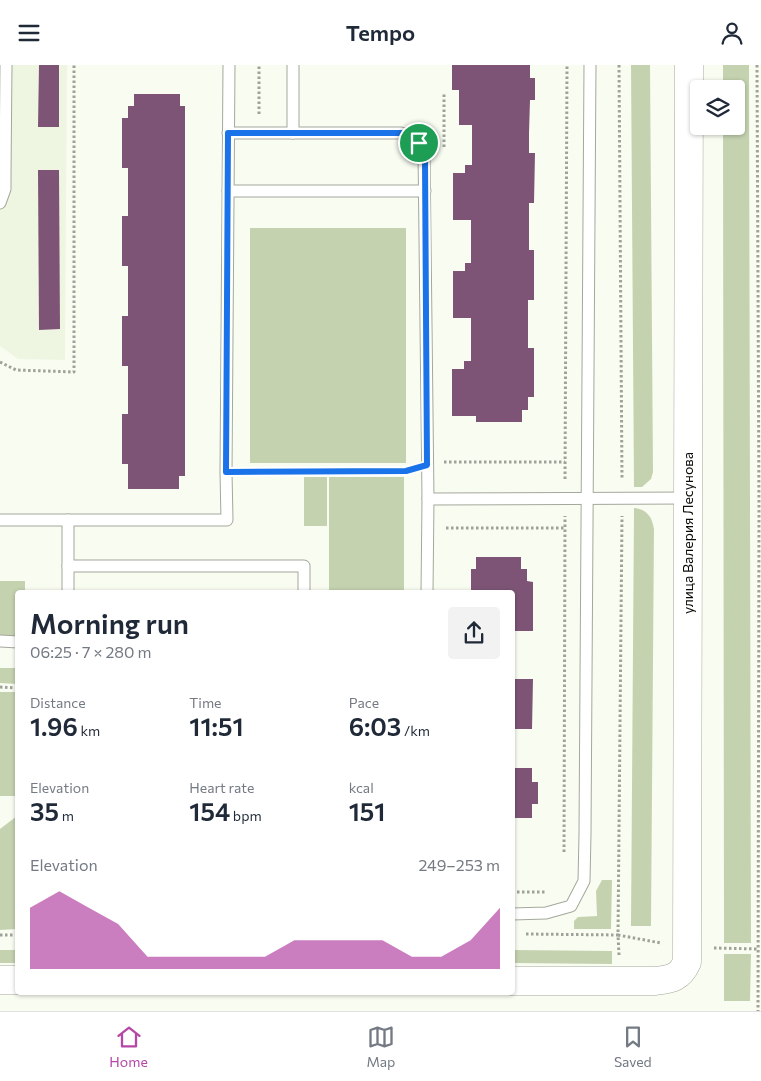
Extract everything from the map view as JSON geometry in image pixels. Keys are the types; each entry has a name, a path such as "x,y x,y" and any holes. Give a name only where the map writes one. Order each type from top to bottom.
{"main road":[{"name":"улица Валерия Лесунова","path":"515,981 655,981 675,977 683,971 687,962 689,65"},
{"path":"0,980 15,980"}],"lane":[{"path":"0,203 6,174 6,65"},
{"path":"0,520 227,519 228,65"},
{"path":"293,65 293,133"},
{"path":"515,914 546,913 571,905 584,881 586,835 590,65"},
{"path":"228,133 401,133 411,136 424,151 428,590"},
{"path":"228,191 425,191"},
{"path":"428,499 688,498"},
{"path":"68,519 68,590"},
{"path":"68,565 304,565 304,590"},
{"path":"0,641 15,641"}],"path":[{"path":"0,362 16,370 74,372 74,65"},
{"path":"522,934 618,935 623,498 619,65"},
{"path":"757,65 759,490 758,1011"},
{"path":"444,92 444,152"},
{"path":"226,472 406,471 443,462 565,462"},
{"path":"0,687 15,688"},
{"path":"0,935 15,935"}],"shaded area":[{"path":"0,65 67,65 65,360 18,359 0,346"}],"green space":[{"path":"631,65 650,65 653,472 651,479 642,487 634,487"},
{"path":"723,65 749,65 751,943 724,943 723,135 745,135 745,80 723,80"},
{"path":"250,228 406,228 406,463 250,463"},
{"path":"304,477 327,477 327,526 304,526"},
{"path":"329,477 404,477 404,590 329,590"},
{"path":"634,508 648,514 654,529 651,926 631,926"},
{"path":"0,581 25,581 25,590 15,590 15,636 0,636"},
{"path":"0,668 15,668 15,684 0,683"},
{"path":"0,692 15,692 15,796 0,796"},
{"path":"15,818 15,929 0,930 0,829"},
{"path":"602,880 612,880 611,929 574,929 574,921 578,917 597,916 596,891"},
{"path":"0,950 15,950 15,963 0,963"},
{"path":"515,950 612,951 612,964 515,963"},
{"path":"724,954 751,954 750,1001 724,1001"}],"building":[{"path":"39,65 59,65 59,127 38,127"},
{"path":"452,65 530,65 530,78 535,78 535,100 530,100 529,133 529,153 535,153 534,203 529,203 529,250 534,250 534,300 528,300 528,348 534,348 534,397 528,397 528,410 522,410 522,422 476,422 476,416 452,416 452,369 464,369 464,361 471,361 471,318 453,318 453,271 465,271 465,263 471,263 471,220 453,220 453,173 465,173 465,165 472,165 472,125 459,125 459,90 452,90"},
{"path":"134,94 180,94 180,106 185,106 185,476 179,476 179,489 128,489 128,464 122,464 122,414 128,414 128,366 122,366 122,316 128,316 128,266 122,266 122,216 128,216 128,168 122,168 122,118 128,118 128,106 134,106"},
{"path":"38,170 59,170 60,329 39,330"},
{"path":"476,557 521,557 521,569 527,569 527,581 533,582 533,631 515,631 515,590 471,590 471,569 476,569"},
{"path":"515,679 533,679 532,729 515,729"},
{"path":"515,768 532,768 532,782 538,782 538,804 532,804 532,818 515,818"}],"route":[{"path":"228,133 401,133 411,136 419,143 424,151 425,161 427,465 406,471 226,472 228,133"}]}
